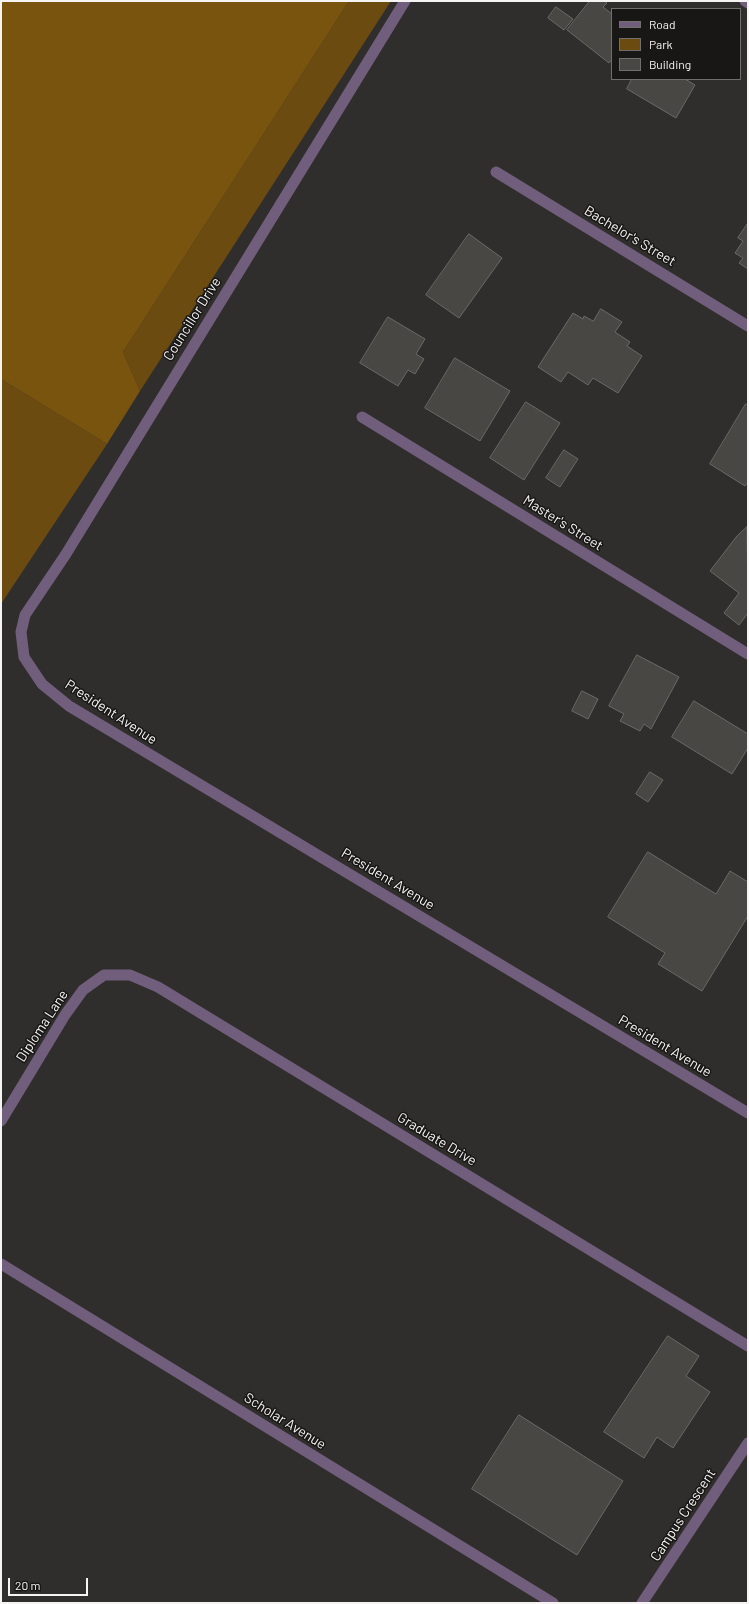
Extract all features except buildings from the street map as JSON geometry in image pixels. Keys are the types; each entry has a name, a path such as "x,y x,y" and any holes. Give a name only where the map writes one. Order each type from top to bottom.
{"street":[{"name":"Councillor Drive","path":"24,657 21,632 25,615 66,554 405,1"},
{"name":"Bachelor's Street","path":"496,172 748,326"},
{"name":"Master's Street","path":"362,417 748,654"},
{"name":"President Avenue","path":"24,657 42,684 69,706 748,1113"},
{"name":"Diploma Lane","path":"1,1120 64,1015 83,990 104,975"},
{"name":"Graduate Drive","path":"104,975 130,975 158,987 748,1346"},
{"name":"Scholar Avenue","path":"1,1264 553,1603"},
{"name":"Campus Crescent","path":"642,1603 748,1443"}],"green space":[{"path":"349,1 391,1 140,391 123,352"},
{"path":"1,379 107,444 1,604"}],"shaded area":[{"path":"1,1 349,1 123,352 140,391 107,444 1,379"}]}
